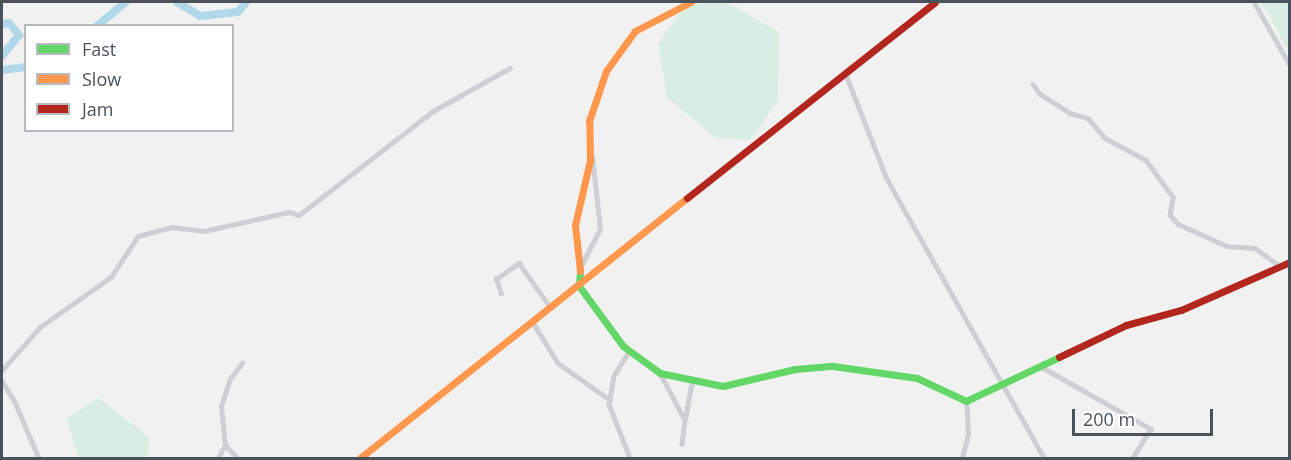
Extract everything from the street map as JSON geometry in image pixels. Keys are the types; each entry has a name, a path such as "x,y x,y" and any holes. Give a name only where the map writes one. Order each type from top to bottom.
{"street":[{"path":"581,266 600,230 601,213 587,132 596,91 621,46 635,31 691,2"},
{"path":"360,459 934,2"},
{"path":"1254,2 1290,65"},
{"path":"2,370 34,332 111,277 138,236 172,227 204,231 288,212 299,215 433,111 510,68"},
{"path":"845,72 887,179 1044,459"},
{"path":"1033,84 1040,94 1070,113 1088,118 1104,138 1146,160 1173,197 1170,215 1178,224 1227,246 1255,248 1281,267"},
{"path":"591,151 575,225 581,266 579,286 629,352 660,372 692,382 723,386 795,369 833,366 917,378 966,401"},
{"path":"501,294 496,279 519,262 551,308"},
{"path":"966,401 1037,364 1126,325 1181,310 1290,262"},
{"path":"532,321 558,363 610,400"},
{"path":"629,352 614,375 610,400 630,459"},
{"path":"218,459 225,445 221,406 230,379 242,363"},
{"path":"1037,364 1151,429 1133,459"},
{"path":"660,372 685,420"},
{"path":"2,381 14,400 39,459"},
{"path":"682,444 692,382"},
{"path":"962,459 968,435 966,401"},
{"path":"225,445 238,459"}],"green space":[{"path":"701,2 726,2 779,32 778,101 750,140 714,137 667,97 658,44 680,13"},
{"path":"1258,2 1289,2 1289,53 1267,11"},
{"path":"98,398 149,437 149,454 142,458 79,458 66,419"}],"waterway":[{"path":"99,24 126,2"},
{"path":"177,2 200,16 238,12 246,2"},
{"path":"2,24 9,23 19,35 2,56"},
{"path":"2,70 24,67"}],"traffic: fast":[{"path":"580,271 579,286 623,346 660,373 723,386 795,369 833,366 917,378 966,401 1059,357"}],"traffic: slow":[{"path":"580,271 575,225 590,160 589,121 606,71 635,31 691,2"},
{"path":"360,458 687,198"}],"traffic: jam":[{"path":"687,198 935,2"},
{"path":"1059,357 1126,325 1181,310 1290,262"}]}
